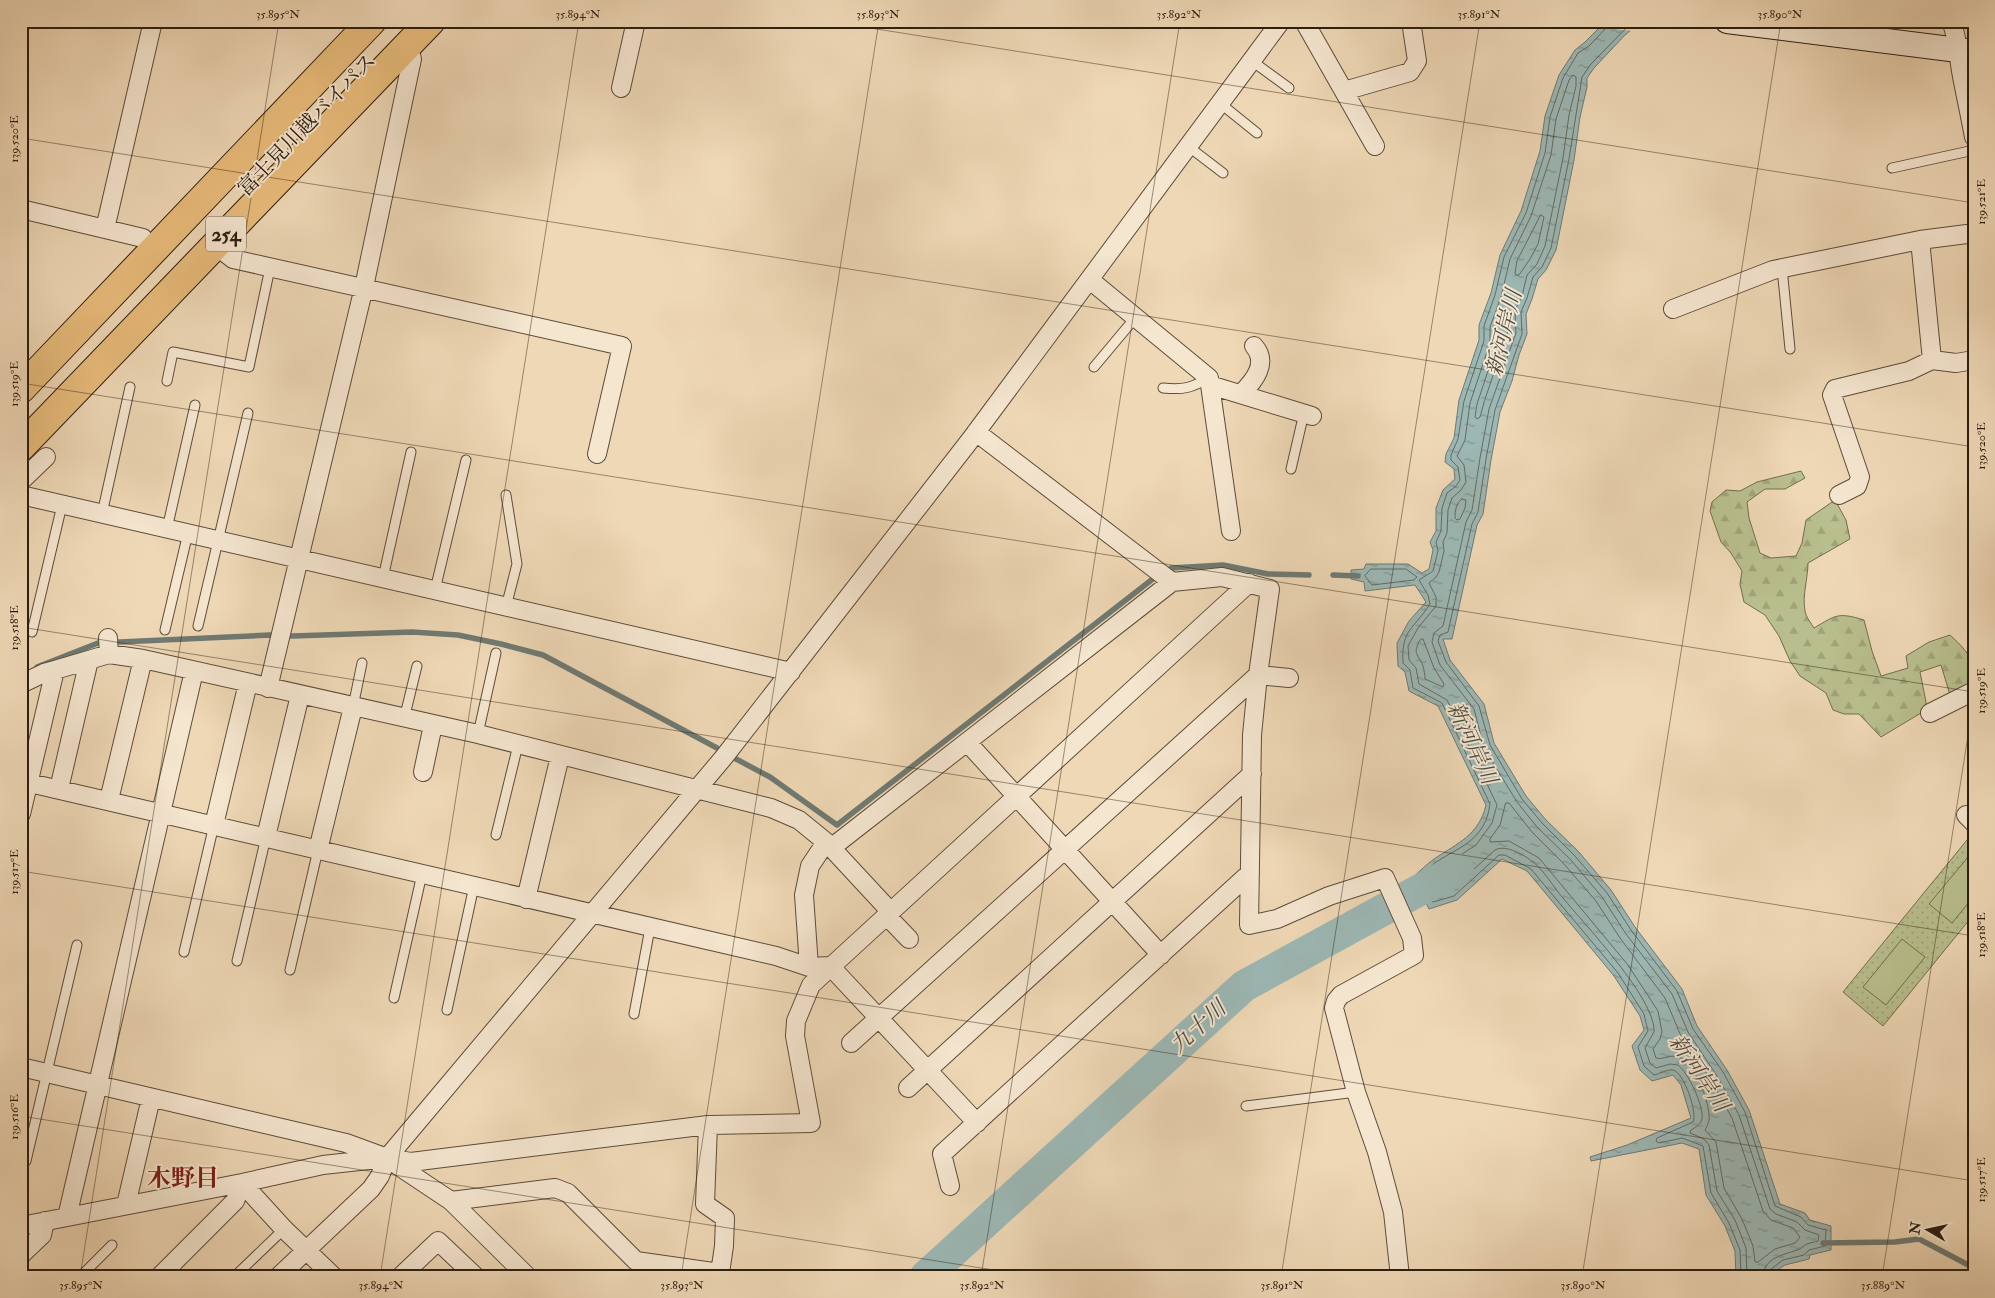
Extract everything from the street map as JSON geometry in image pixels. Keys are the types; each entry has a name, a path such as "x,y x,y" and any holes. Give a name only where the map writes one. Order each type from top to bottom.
{"highway":[{"name":"254","path":"21,365 349,21"},
{"name":"富士見川越バイパス","path":"21,389 372,21"},
{"name":"254","path":"34,452 215,245 407,33 431,21"},
{"name":"富士見川越バイパス","path":"21,423 234,201 407,33"}],"main road":[{"path":"1727,21 1966,51"}],"street":[{"path":"105,229 152,21"},
{"path":"621,88 636,21"},
{"path":"278,1277 371,1189 380,1176 387,1158 724,757 976,432 1281,21"},
{"path":"1304,21 1375,146"},
{"path":"1344,91 1410,72 1417,61 1410,21"},
{"path":"1951,21 1966,51 1960,68 1974,137"},
{"path":"268,688 364,287 412,59 407,33"},
{"path":"22,213 142,238"},
{"path":"1673,309 1782,268 1920,240 1967,234 1974,235"},
{"path":"1920,240 1932,360"},
{"path":"215,245 234,260 364,287 622,346 597,454"},
{"path":"1090,280 1210,382 1241,394 1308,414"},
{"path":"1241,394 1250,385 1261,363 1260,352 1254,346"},
{"path":"1839,495 1857,486 1860,476 1832,395 1835,389 1909,371 1932,360 1956,363 1974,360"},
{"path":"1210,382 1231,531"},
{"path":"976,432 1172,582"},
{"path":"21,481 34,452"},
{"path":"21,496 791,672"},
{"path":"809,967 804,895 810,866 828,845 967,742 1172,582 1222,577 1270,589 1252,735 1249,925 1277,919 1329,896 1385,878 1412,938 1414,955 1341,995 1336,1001 1334,1008 1356,1092 1377,1152 1393,1212 1400,1277"},
{"path":"21,1067 346,1143 387,1158 411,1162 708,1125 811,1123 795,1036 796,1021 811,985 1248,583"},
{"path":"21,684 44,673 89,660 109,646 143,659 404,719 478,734 771,808 799,820 828,845 910,939"},
{"path":"109,800 143,659"},
{"path":"59,789 89,660"},
{"path":"21,814 25,782 55,670"},
{"path":"67,1217 194,671"},
{"path":"851,1043 1258,675 1289,678"},
{"path":"214,825 248,683"},
{"path":"1930,713 1974,691"},
{"path":"266,837 300,695"},
{"path":"318,850 353,707"},
{"path":"423,772 433,725"},
{"path":"967,742 1161,955"},
{"path":"526,898 560,756"},
{"path":"908,1088 1252,774"},
{"path":"25,782 776,956 809,967 830,966"},
{"path":"950,1186 942,1154 1250,873"},
{"path":"830,966 977,1123"},
{"path":"126,1205 150,1098"},
{"path":"450,1201 555,1188 568,1193 636,1261 720,1273 724,1246 725,1218 705,1204 708,1125"},
{"path":"21,1226 242,1183 323,1165 387,1158 450,1201 528,1277"},
{"path":"242,1183 330,1276"},
{"path":"159,1277 235,1201 242,1183"},
{"path":"21,1255 42,1235 45,1221"},
{"path":"400,1277 438,1241 476,1277"}],"lane":[{"path":"1252,61 1289,88"},
{"path":"1220,104 1257,132"},
{"path":"1189,147 1223,173"},
{"path":"1892,168 1974,150"},
{"path":"166,381 173,352 249,367 270,268"},
{"path":"1782,268 1790,349"},
{"path":"1094,367 1135,318"},
{"path":"1163,388 1180,390 1210,382"},
{"path":"102,514 130,386"},
{"path":"166,529 196,405"},
{"path":"198,626 248,413"},
{"path":"1291,470 1308,414"},
{"path":"382,578 411,452"},
{"path":"435,590 466,460"},
{"path":"506,495 517,564 506,607"},
{"path":"32,632 62,505"},
{"path":"165,630 188,533"},
{"path":"478,734 496,652"},
{"path":"353,707 362,663"},
{"path":"404,719 417,666"},
{"path":"496,835 518,745"},
{"path":"184,952 214,825"},
{"path":"237,961 266,837"},
{"path":"290,970 318,850"},
{"path":"394,998 422,874"},
{"path":"447,1010 474,886"},
{"path":"634,1014 650,928"},
{"path":"26,1162 77,945"},
{"path":"1246,1106 1356,1092"},
{"path":"236,1276 284,1229"},
{"path":"80,1277 112,1245"}],"green space":[{"path":"1801,471 1805,478 1785,489 1765,489 1747,502 1749,518 1760,553 1771,558 1796,556 1802,543 1806,520 1835,500 1846,520 1850,539 1808,563 1804,605 1806,615 1814,628 1838,616 1848,616 1864,620 1881,676 1908,668 1906,656 1929,642 1950,635 1963,648 1970,659 1974,691 1950,695 1941,665 1920,672 1926,710 1881,737 1859,714 1844,714 1833,710 1826,693 1800,676 1790,661 1779,636 1765,615 1744,602 1740,584 1742,571 1731,553 1721,542 1710,511 1712,502 1726,490 1740,491 1757,482"},
{"path":"1967,840 1974,846 1974,914 1883,1026 1843,992"},
{"path":"1968,857 1974,861 1974,896 1952,923 1929,904"},
{"path":"1902,939 1925,957 1886,1005 1863,987"}],"water":[{"name":"新河岸川","path":"1606,21 1641,21 1624,36 1587,78 1574,160 1556,250 1546,270 1538,279 1526,314 1527,334 1500,412 1483,514 1477,525 1452,639 1443,639 1450,660 1484,704 1494,743 1526,796 1546,820 1578,851 1611,890 1635,927 1682,989 1697,1026 1727,1070 1749,1110 1780,1204 1805,1213 1810,1220 1831,1226 1831,1250 1810,1255 1809,1259 1785,1265 1774,1272 1774,1277 1736,1277 1735,1251 1725,1226 1706,1195 1699,1149 1682,1143 1591,1161 1590,1157 1627,1145 1691,1118 1681,1085 1673,1075 1652,1081 1640,1070 1632,1046 1644,1030 1640,1016 1614,976 1527,871 1502,859 1457,900 1429,909 1413,877 1431,861 1459,843 1473,831 1483,815 1486,805 1438,706 1409,691 1405,672 1398,666 1397,643 1409,621 1426,602 1415,585 1365,591 1364,582 1351,579 1351,570 1364,569 1366,564 1408,564 1422,573 1429,569 1433,550 1430,542 1436,531 1436,508 1443,490 1455,479 1454,469 1445,462 1446,454 1454,438 1459,400 1479,340 1479,325 1491,293 1500,255 1521,211 1540,151 1545,116 1559,75 1575,50"}],"pier":[{"path":"1602,21 1643,21 1633,31 1596,27"}],"waterway":[{"path":"1171,568 1223,565 1268,574 1309,575"},
{"path":"1333,575 1358,576"},
{"path":"736,759 770,777 837,825 1154,578"},
{"path":"37,667 98,643 270,635 412,632 458,635 543,655 717,748"},
{"name":"九十川","path":"925,1277 1244,986 1458,869"},
{"path":"1823,1243 1895,1242 1919,1239 1974,1268"}],"district":[{"name":"木野目","path":"183,1178"}]}
